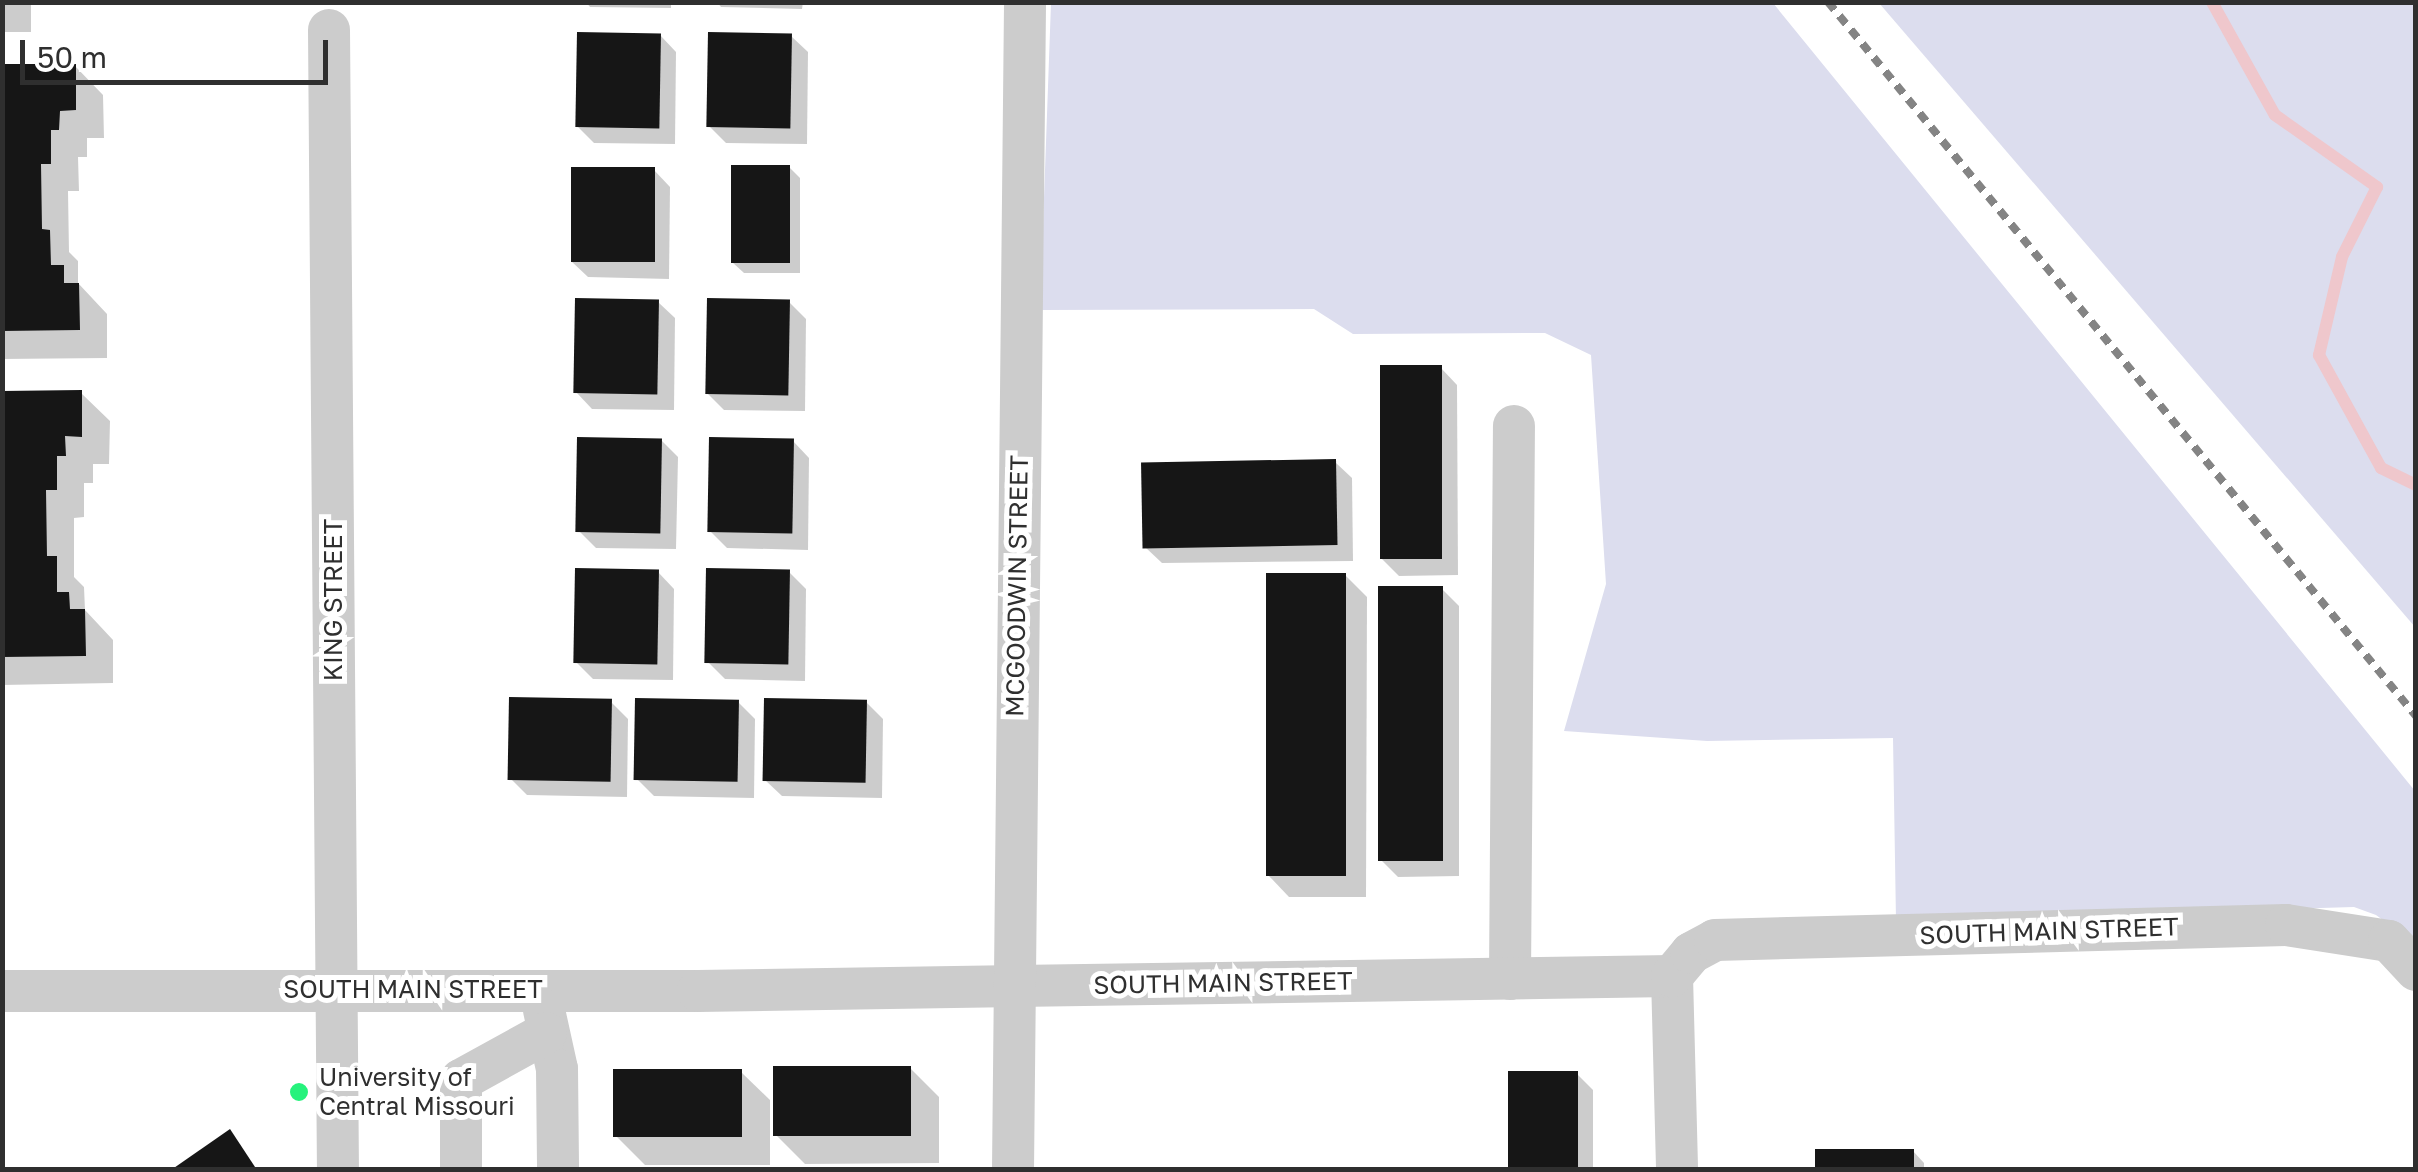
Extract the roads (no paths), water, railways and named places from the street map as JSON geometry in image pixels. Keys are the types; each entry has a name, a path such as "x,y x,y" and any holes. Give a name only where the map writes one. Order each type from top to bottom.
{"street":[{"name":"MCGOODWIN STREET","path":"1013,1170 1026,2"},
{"name":"KING STREET","path":"329,30 338,1170"},
{"path":"1510,979 1514,426"},
{"name":"SOUTH MAIN STREET","path":"2,991 1014,987 1672,976 1691,954 1715,940 2286,925 2389,941 2416,970"},
{"path":"1672,976 1677,1170"},
{"path":"542,989 546,1033 557,1070 558,1170"},
{"path":"461,1170 461,1080 546,1033"}],"waterway":[{"path":"2212,2 2275,115 2377,187 2342,257 2319,355 2381,468 2416,485"}],"railway":[{"path":"1828,2 2416,716"}],"place":[{"name":"University of Central Missouri","path":"299,1092"}]}
